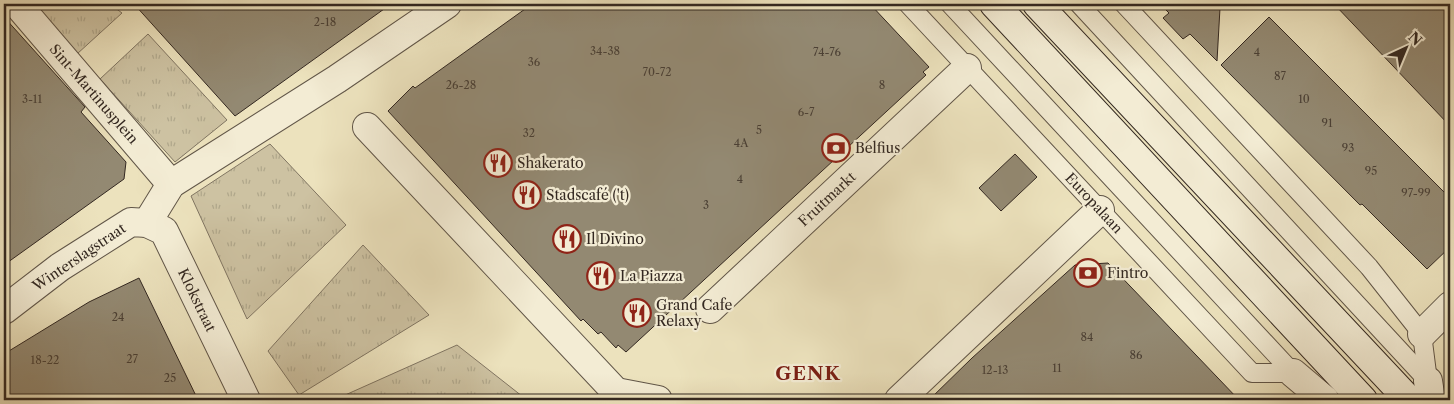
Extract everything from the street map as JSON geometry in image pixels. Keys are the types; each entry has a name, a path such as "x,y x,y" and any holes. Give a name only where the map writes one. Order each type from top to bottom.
{"street":[{"name":"Sint-Martinusplein","path":"17,4 171,184"},
{"path":"139,222 171,184 337,79 448,4"},
{"path":"994,4 1363,400"},
{"path":"1037,4 1409,400"},
{"name":"Fruitmarkt","path":"710,309 966,68"},
{"path":"367,127 612,396 658,400"},
{"path":"899,400 1095,215"},
{"name":"Winterslagstraat","path":"4,310 60,267 139,222"},
{"name":"Klokstraat","path":"139,222 164,231 246,400"},
{"path":"1422,334 1450,306"},
{"path":"1292,373 1325,400"}],"lane":[{"name":"Europalaan","path":"908,4 1095,215 1252,373 1292,373"},
{"path":"950,4 1292,373"},
{"path":"1079,4 1429,391"},
{"path":"1124,4 1369,267 1422,334 1429,391"}],"green space":[{"path":"39,4 110,4 122,13 77,54 35,8"},
{"path":"148,34 227,120 175,162 100,79"},
{"path":"270,144 346,225 247,319 191,196"},
{"path":"363,245 429,315 299,395 268,351"},
{"path":"457,345 527,400 334,400"}],"building":[{"path":"134,4 391,4 235,116"},
{"path":"532,4 870,4 929,67 923,72 926,75 626,352 618,345 616,348 601,332 598,334 583,319 581,321 388,111 413,86 415,88"},
{"path":"1160,4 1226,4 1220,8 1217,61 1190,34 1183,39 1163,18 1169,13"},
{"path":"1334,4 1450,4 1450,126"},
{"path":"4,17 85,107 81,112 126,162 124,179 4,265"},
{"path":"1269,17 1450,198 1450,247 1427,269 1362,204 1360,205 1221,65"},
{"path":"1015,154 1037,177 1001,211 979,188"},
{"path":"1108,263 1239,400 929,400 972,358 1075,265"},
{"path":"139,278 198,400 4,400 4,354 89,302"}],"place":[{"name":"Belfius","path":"836,148"},
{"name":"Shakerato","path":"498,163"},
{"name":"Stadscafé ('t)","path":"527,195"},
{"name":"Il Divino","path":"567,239"},
{"name":"Fintro","path":"1088,273"},
{"name":"La Piazza","path":"601,276"},
{"name":"Grand Cafe Relaxy","path":"637,313"}],"district":[{"name":"GENK","path":"808,373"}]}
